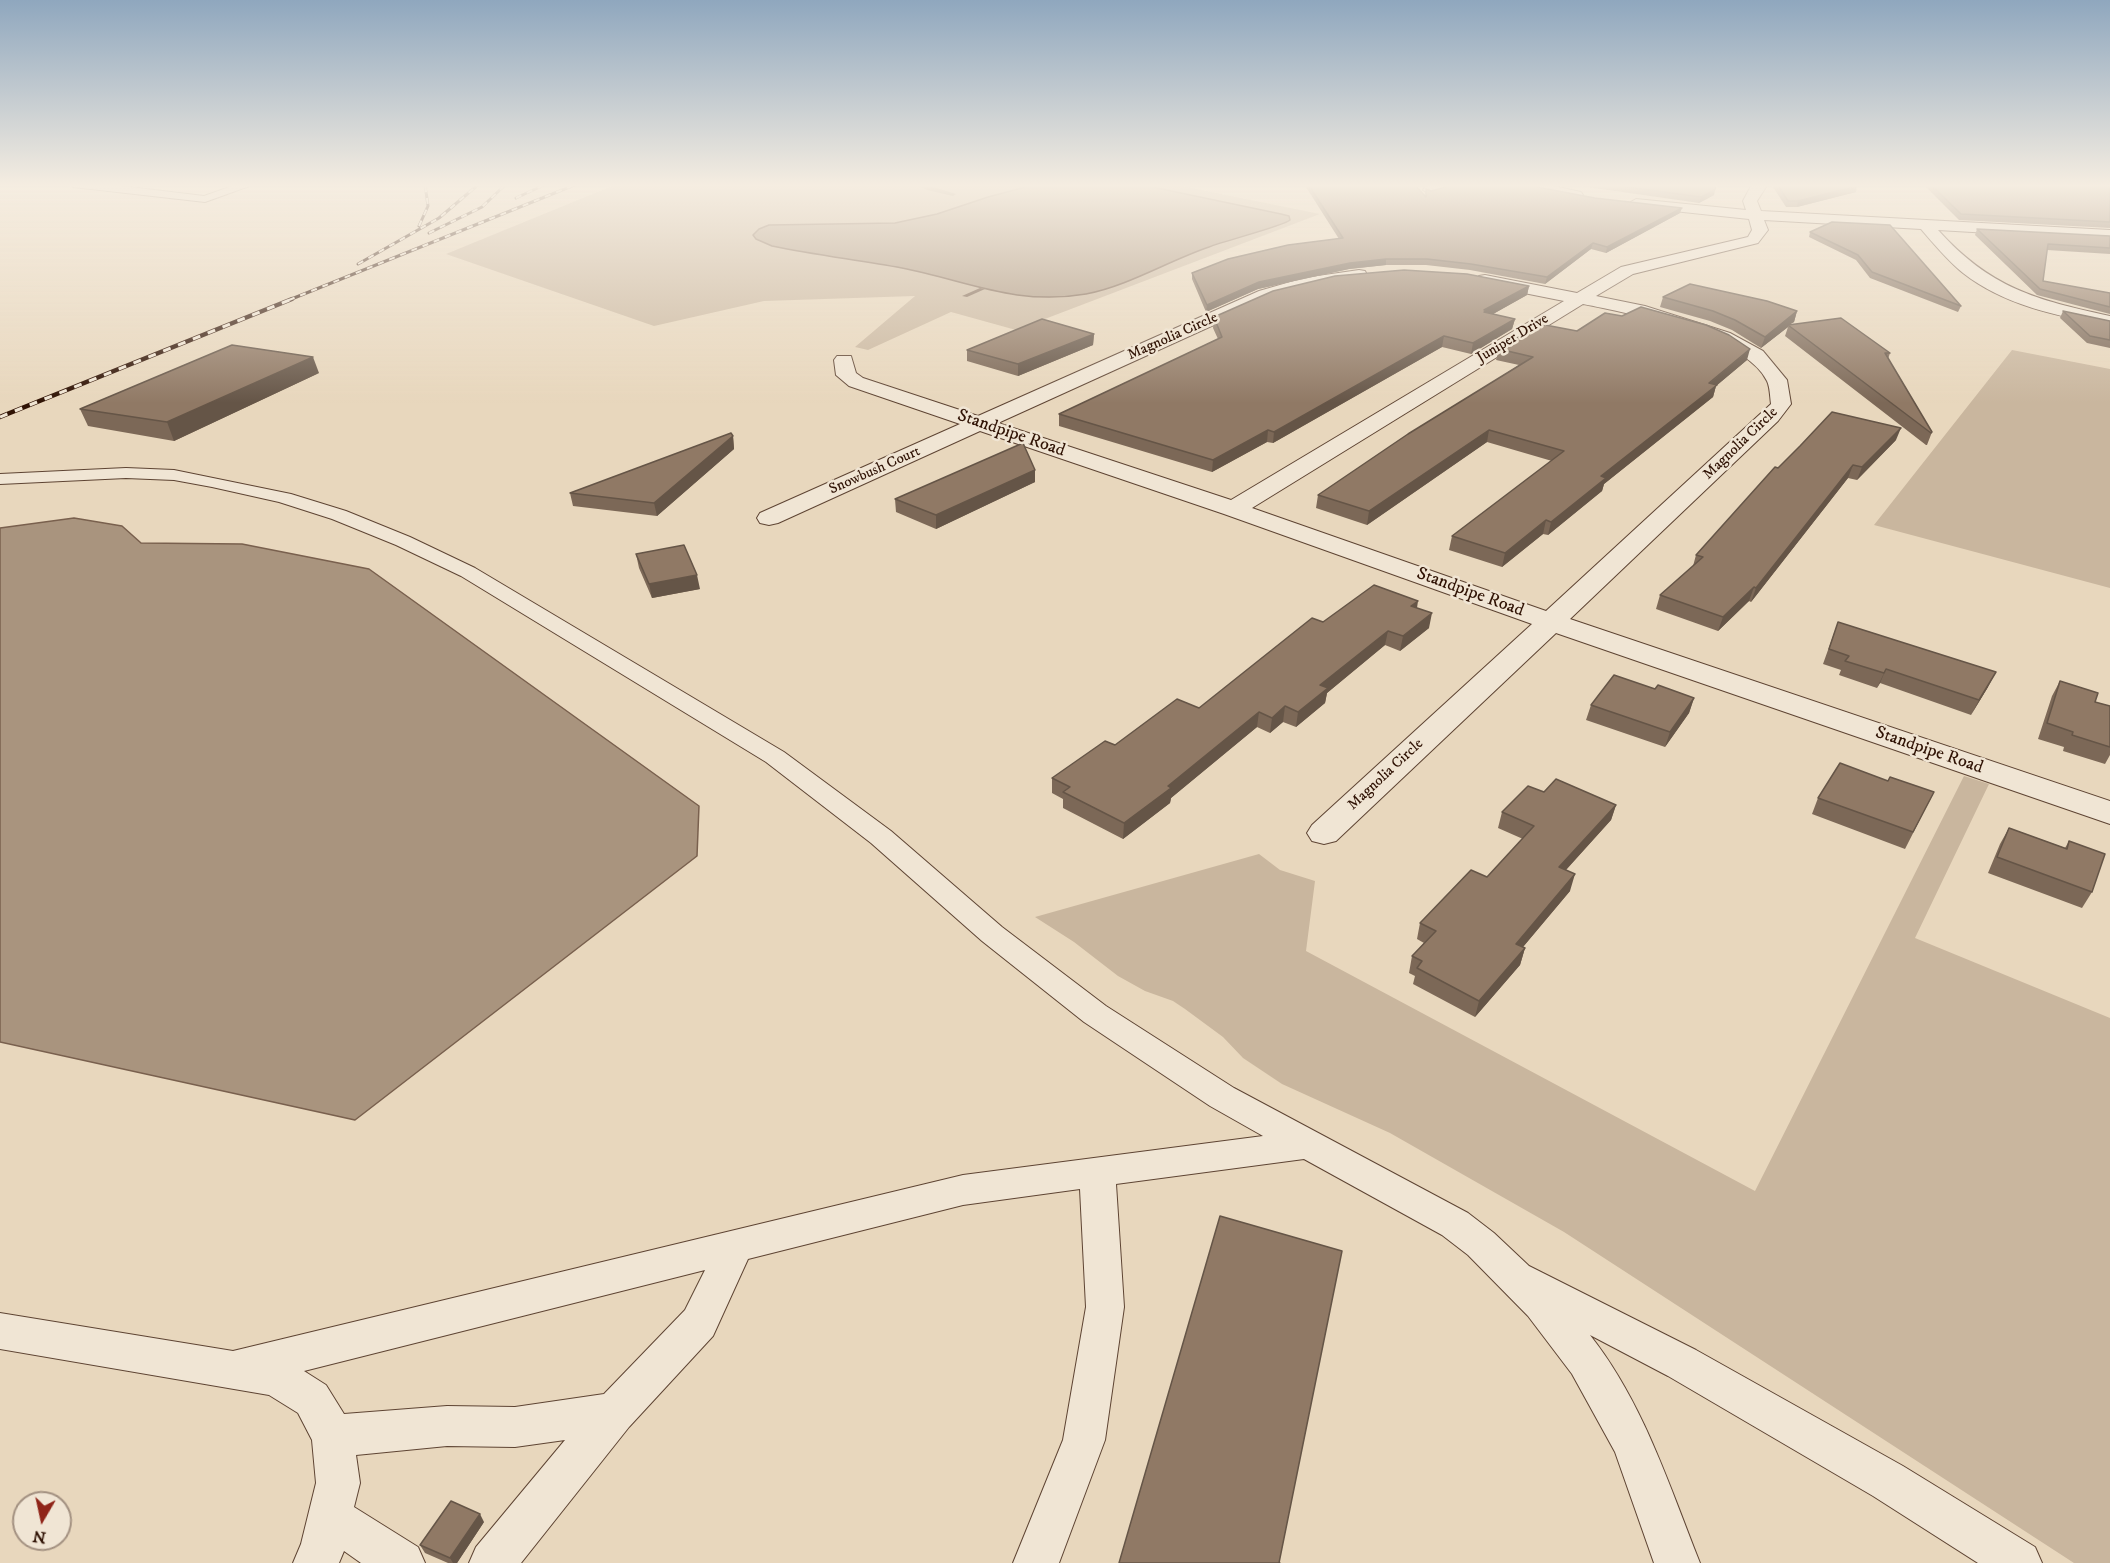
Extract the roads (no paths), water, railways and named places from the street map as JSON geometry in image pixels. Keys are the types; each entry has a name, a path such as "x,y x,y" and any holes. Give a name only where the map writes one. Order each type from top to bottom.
{"street":[{"name":"Juniper Drive","path":"1233,509 1627,270 1682,257"},
{"path":"1956,257 1967,269 1996,288 2056,309 2110,321"},
{"name":"Magnolia Circle","path":"981,423 1265,296 1304,283 1384,273"},
{"name":"Magnolia Circle","path":"1324,833 1772,417 1782,404 1777,380 1756,355 1722,337 1688,324 1639,310 1465,277"},
{"name":"Standpipe Road","path":"844,360 846,375 856,382 1233,509 1551,622 2110,813"},
{"name":"Snowbush Court","path":"770,518 981,423"}],"lane":[{"path":"0,479 126,473 174,475 284,498 339,515 403,541 468,572 775,757 881,837 992,934 1095,1014 1222,1096 1455,1224 1481,1244 1542,1304 1586,1361 1632,1442 1677,1563"},
{"path":"233,1370 963,1190 1308,1143"},
{"path":"1036,1563 1084,1440 1088,1418 1105,1307 1097,1172"},
{"path":"492,1563 614,1413 699,1323 735,1247"},
{"path":"1511,1273 1744,1398 1888,1480 2019,1563"},
{"path":"0,1331 276,1377 312,1399 333,1436 338,1484 316,1563"},
{"path":"333,1436 447,1426 515,1427 614,1413"},
{"path":"330,1517 402,1563"}],"waterway":[{"path":"965,296 982,289"}],"railway":[{"path":"358,264 370,257"},
{"path":"289,300 396,257"},
{"path":"0,417 292,299"}]}
